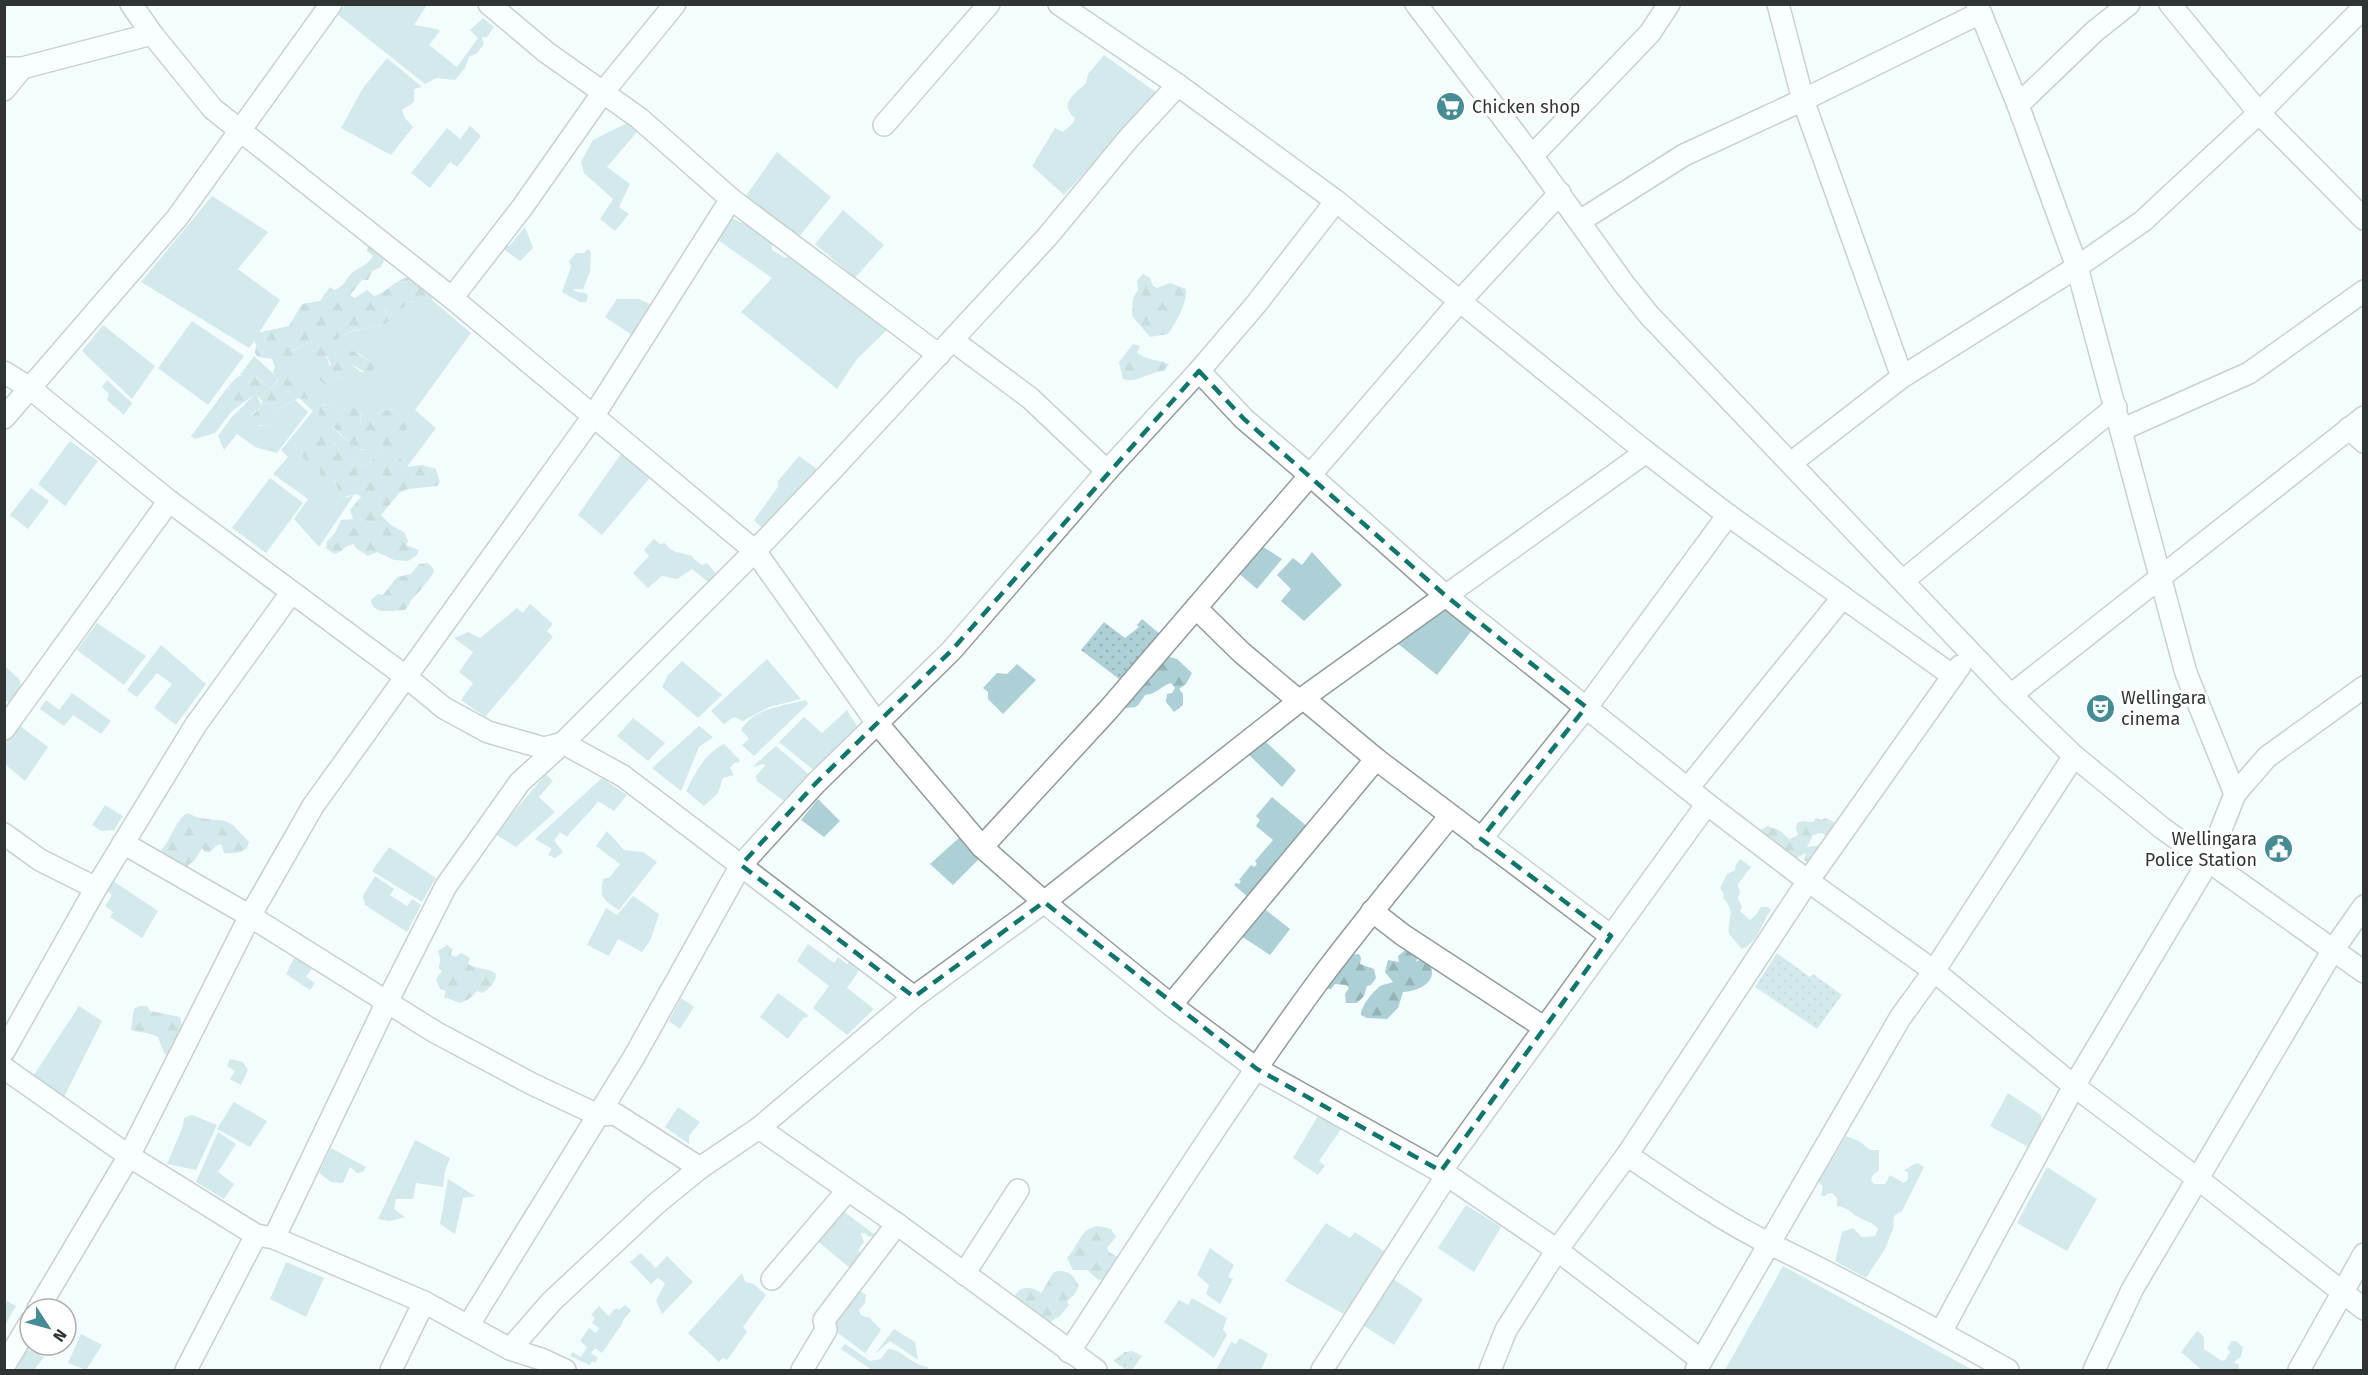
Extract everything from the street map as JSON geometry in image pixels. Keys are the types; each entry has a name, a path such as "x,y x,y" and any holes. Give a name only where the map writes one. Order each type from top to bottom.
{"street":[{"path":"131,4 152,34 213,109 452,298 755,551 877,723 982,846 1044,902 1171,1005 1257,1069 1444,1173 1557,1250 1699,1366 1900,1018 1934,971 2074,756"},
{"path":"4,418 177,218 331,4"},
{"path":"489,4 546,52 639,118 731,199 945,348 1030,398 1107,471"},
{"path":"452,298 521,209 604,92 675,4"},
{"path":"884,125 989,4"},
{"path":"1059,4 1178,86 1336,201 1646,452 1728,515 1953,676"},
{"path":"1416,4 1560,193 1624,284 1649,315 1904,580 2011,695 2074,756 2162,828 2364,972"},
{"path":"1532,156 1650,33 1669,4"},
{"path":"1778,4 1803,100 1902,377"},
{"path":"2018,105 2095,31 2129,4"},
{"path":"2170,4 2259,113 2364,219"},
{"path":"1791,463 1902,377 2077,267 2143,221 2259,113 2364,7"},
{"path":"1580,221 1684,155 1803,100 1978,9 2018,105 2077,267 2186,673 2235,794"},
{"path":"4,90 13,68 152,34"},
{"path":"186,1371 265,1236 446,886 520,782 563,743 755,551 1047,237 1129,138 1178,86"},
{"path":"982,846 1109,709 1459,302 1560,193"},
{"path":"45,1297 129,1156 250,916 313,806 594,415 731,199"},
{"path":"468,1326 634,1057 741,865 816,783 951,651 1257,303 1336,201"},
{"path":"2121,430 2249,373 2364,291"},
{"path":"1198,371 1244,419 1446,596 1707,804 1808,881 1934,971 2074,1086 2198,1179 2364,1309"},
{"path":"4,372 31,389 170,501 405,676 444,708 488,732 544,748 563,743 623,776 914,998"},
{"path":"1904,580 2116,407"},
{"path":"2011,695 2359,429"},
{"path":"510,1348 552,1300 657,1203 700,1167 759,1128 914,998 1044,902 1301,700 1646,452"},
{"path":"4,729 170,501"},
{"path":"1481,839 1586,707 1728,515"},
{"path":"4,1051 96,888 195,726 291,592"},
{"path":"1688,788 1843,597"},
{"path":"1196,608 1242,653 1301,700 1450,816 1611,936"},
{"path":"1490,1371 1506,1330 1557,1250 1627,1155 1808,881 1971,651"},
{"path":"1941,1332 2074,1086 2208,862 2235,794 2267,757 2364,687"},
{"path":"1171,1005 1376,759"},
{"path":"1322,1371 1444,1173 1545,1028 1707,804"},
{"path":"1069,1352 1257,1069 1319,981 1372,911 1450,816"},
{"path":"4,834 40,860 96,888"},
{"path":"123,843 250,916 435,1032 532,1084 598,1114 615,1114 700,1167"},
{"path":"2094,1371 2133,1288 2333,950 2364,906"},
{"path":"1372,911 1403,935 1545,1028"},
{"path":"4,1068 129,1156 265,1236 424,1302 537,1365 565,1371"},
{"path":"759,1128 897,1224 1096,1371"},
{"path":"1627,1155 1681,1191 1770,1244 1941,1332 2008,1371"},
{"path":"964,1274 1018,1190"},
{"path":"772,1279 847,1191"},
{"path":"802,1371 826,1330 824,1320 897,1224"},
{"path":"2299,1371 2364,1254"},
{"path":"391,1371 424,1302"},
{"path":"4,1366 18,1343"}],"highlighted area":[{"path":"1199,371 1244,419 1446,596 1586,707 1481,839 1611,936 1441,1171 1257,1069 1044,902 914,997 741,865 816,783 951,651"}],"green space":[{"path":"345,5 427,5 414,25 440,31 429,45 457,67 478,38 470,30 483,18 494,27 487,37 482,37 484,44 477,53 469,57 465,68 455,80 436,78 425,84 337,14"},
{"path":"1104,55 1157,93 1064,195 1032,166 1055,128 1063,132 1074,122 1075,118 1070,113 1068,103 1086,83 1088,74"},
{"path":"387,58 422,87 414,89 414,102 402,110 405,118 413,127 391,155 341,128 363,88"},
{"path":"627,123 637,132 607,167 630,184 619,207 629,214 615,231 600,219 613,199 584,173 581,162 593,140"},
{"path":"470,126 481,136 457,167 450,162 430,188 411,173 447,128 460,139"},
{"path":"777,152 831,197 798,238 745,197"},
{"path":"212,196 268,232 238,269 280,300 259,333 256,333 255,340 249,348 141,282"},
{"path":"843,210 884,245 855,278 815,244"},
{"path":"732,218 748,224 772,242 772,250 785,258 794,252 889,328 857,359 837,389 741,312 772,278 718,240"},
{"path":"525,227 533,248 520,261 502,248 510,245"},
{"path":"369,244 385,258 381,267 372,271 368,280 362,280 350,295 355,298 367,290 374,296 409,277 432,296 432,300 429,304 411,301 396,311 386,309 384,313 389,321 385,324 351,331 331,342 331,350 337,353 349,349 373,363 375,368 369,374 352,365 343,377 333,378 327,386 315,376 317,369 331,365 327,356 311,356 310,342 291,351 297,367 288,380 295,385 304,381 314,391 306,399 298,398 277,410 275,419 268,426 255,425 248,419 262,406 262,401 256,394 240,405 232,400 229,394 230,386 241,375 259,379 268,389 273,388 278,380 273,372 275,368 272,359 258,357 255,353 256,345 253,336 256,333 289,326 302,304 320,301 330,287 335,290 342,286 353,272 373,256 367,251"},
{"path":"588,249 591,252 590,272 583,289 573,289 586,293 588,297 586,302 580,302 562,292 571,267 569,261 576,253 584,253"},
{"path":"1143,274 1150,278 1153,286 1157,288 1170,283 1186,289 1183,307 1168,334 1150,337 1132,316 1133,298 1138,290 1137,281"},
{"path":"617,299 639,299 650,304 632,335 605,317"},
{"path":"432,300 471,333 415,410 436,428 406,468 399,455 405,425 400,414 394,409 380,411 363,425 360,422 362,412 354,406 343,412 332,404 320,406 332,426 348,442 362,450 374,447 378,450 378,454 368,464 360,466 343,454 332,441 306,461 319,467 332,479 342,496 354,495 319,547 294,519 308,499 273,474 288,457 281,450 313,411 299,398 302,398 295,385 288,380 290,352 310,342 322,352 329,364 327,385 333,378 343,377 351,365 363,373 368,360 358,353 337,353 331,350 331,342 352,331 385,324 385,312 390,307 413,302 429,304"},
{"path":"192,321 244,356 208,405 158,368"},
{"path":"103,325 155,366 132,399 82,351"},
{"path":"1133,344 1140,346 1137,353 1141,356 1169,364 1164,371 1133,380 1123,379 1119,362"},
{"path":"254,356 278,378 273,388 268,389 257,377 240,375"},
{"path":"107,380 132,403 124,415 107,400 109,394 102,387"},
{"path":"233,380 228,389 235,403 240,405 232,411 215,433 195,439 191,436"},
{"path":"256,393 262,406 251,415 259,426 269,426 277,410 295,400 308,412 277,453 255,447 237,434 224,450 218,436 232,417"},
{"path":"332,404 343,412 351,406 362,408 360,422 362,425 380,411 394,409 408,422 399,455 406,467 422,465 436,469 440,482 437,486 400,492 381,515 391,525 404,532 408,541 406,545 419,550 417,555 408,561 394,560 377,552 368,556 354,544 334,554 326,548 327,541 335,533 341,520 353,519 350,510 361,497 357,494 344,497 340,494 335,481 321,476 319,467 306,462 301,454 302,440 310,436 329,438 343,454 360,466 368,464 378,454 378,450 374,447 360,449 354,447 335,428 321,420 320,406"},
{"path":"70,441 98,461 65,506 38,484"},
{"path":"623,451 653,474 602,535 578,515"},
{"path":"799,456 821,472 765,531 754,520 778,487 778,481"},
{"path":"270,478 303,503 266,553 232,528"},
{"path":"31,488 49,501 28,529 10,515"},
{"path":"654,539 660,544 665,543 674,551 692,556 702,565 707,563 716,574 708,582 692,569 677,579 662,576 648,588 633,573 649,556 644,550"},
{"path":"1259,544 1282,559 1257,589 1236,571"},
{"path":"1312,552 1342,585 1304,621 1281,601 1291,589 1277,575 1293,558 1302,565"},
{"path":"428,563 434,572 405,610 384,611 372,605 371,600 378,594 383,595 397,577 411,574 419,564"},
{"path":"530,604 553,624 547,631 553,637 485,717 461,700 473,683 459,672 473,652 454,638 468,632 480,638 517,608 523,613"},
{"path":"1445,606 1473,629 1437,675 1397,643"},
{"path":"1142,619 1160,634 1123,682 1081,650 1104,622 1125,638 1139,627 1137,625"},
{"path":"97,623 146,656 124,685 77,650"},
{"path":"161,645 206,684 176,725 154,708 172,684 157,673 137,697 127,690"},
{"path":"1166,656 1177,659 1192,673 1186,684 1179,689 1183,694 1183,705 1174,712 1166,702 1167,694 1172,693 1175,688 1171,683 1145,695 1135,707 1121,709"},
{"path":"767,659 801,699 769,707 743,721 734,717 724,724 711,711"},
{"path":"682,661 722,695 698,718 662,687 668,675"},
{"path":"1017,664 1036,680 1003,714 988,699 988,692 983,688 997,673 1007,674"},
{"path":"5,666 20,680 21,688 10,703 5,700"},
{"path":"72,693 111,721 101,734 73,715 64,726 40,709 46,700 59,710"},
{"path":"806,700 808,704 754,756 742,745 749,739 741,730 753,717 770,709"},
{"path":"847,710 858,728 816,772 779,742 804,717 822,733"},
{"path":"633,718 665,743 648,761 617,736"},
{"path":"19,725 48,747 25,781 5,764 4,744"},
{"path":"699,726 713,737 699,747 681,791 652,768"},
{"path":"1264,740 1296,770 1282,787 1247,753"},
{"path":"724,744 740,762 734,763 730,768 734,775 723,778 718,793 704,806 686,791 706,758"},
{"path":"776,746 812,777 770,822 784,801 757,781 756,776 765,766 764,764 752,767"},
{"path":"546,774 553,781 539,797 555,812 516,847 495,834"},
{"path":"602,778 627,795 614,811 598,801 567,837 560,832 554,841 563,852 555,858 548,855 552,849 535,839"},
{"path":"1272,797 1309,828 1249,898 1234,885 1239,884 1241,881 1239,880 1251,865 1254,867 1257,864 1255,861 1273,840 1256,826 1260,820 1256,816"},
{"path":"818,799 840,821 824,837 801,820"},
{"path":"105,805 123,816 114,830 101,831 92,825"},
{"path":"187,813 199,818 225,821 233,825 249,842 247,848 239,852 224,853 221,844 210,852 205,852 202,848 194,861 182,870 157,855"},
{"path":"1816,818 1821,820 1826,818 1843,827 1828,838 1822,833 1813,835 1807,847 1823,845 1809,863 1804,860 1806,853 1793,860 1753,842 1760,831 1767,826 1779,830 1789,839 1798,835 1797,823 1813,822"},
{"path":"607,831 624,850 643,852 657,862 619,910 602,894 603,879 610,877 620,864 596,846"},
{"path":"961,836 981,857 953,885 930,864"},
{"path":"389,847 436,878 422,902 372,871"},
{"path":"1740,859 1751,867 1738,884 1740,893 1738,898 1742,907 1740,911 1750,920 1761,907 1768,907 1771,910 1756,937 1742,949 1729,934 1731,912 1720,888 1727,874 1735,870"},
{"path":"375,876 394,889 390,895 407,906 412,899 421,905 407,932 365,905 363,896"},
{"path":"113,881 158,911 142,938 110,917 113,912 105,906 112,895 107,891"},
{"path":"633,896 659,914 651,939 642,952 618,939 609,956 587,945 606,908 617,915"},
{"path":"1262,907 1290,929 1270,955 1238,934"},
{"path":"808,944 834,963 838,957 847,964 849,961 860,969 847,988 874,1009 847,1035 813,1008 829,986 797,961"},
{"path":"447,945 452,949 451,955 456,957 461,953 470,958 468,964 496,974 490,988 482,993 477,991 469,999 460,1003 444,997 446,991 440,989 436,979 442,971 439,968 438,951"},
{"path":"1409,947 1418,956 1416,962 1424,957 1430,964 1432,971 1428,982 1418,989 1403,992 1398,1008 1387,1019 1367,1018 1361,1015 1370,996 1382,985 1393,982 1385,972 1388,960 1399,962 1398,956"},
{"path":"1777,953 1810,977 1813,974 1842,995 1817,1029 1755,987"},
{"path":"296,954 313,967 306,977 315,983 310,990 286,974"},
{"path":"1359,954 1360,964 1374,969 1376,978 1371,985 1367,986 1364,996 1357,1003 1346,1003 1345,994 1349,988 1346,985 1335,984 1331,989 1324,989 1340,962 1347,962 1350,955"},
{"path":"778,993 809,1016 803,1018 788,1039 760,1017"},
{"path":"681,998 694,1007 680,1029 669,1021"},
{"path":"79,1006 102,1021 63,1099 32,1078"},
{"path":"147,1006 150,1011 180,1017 182,1027 186,1030 170,1060 164,1053 158,1037 131,1030 134,1009"},
{"path":"230,1059 243,1062 248,1070 241,1085 230,1079 235,1071 227,1066"},
{"path":"2008,1093 2041,1115 2042,1121 2028,1147 1990,1126"},
{"path":"234,1102 267,1121 250,1147 217,1129"},
{"path":"678,1107 700,1122 689,1136 689,1144 665,1127"},
{"path":"1319,1114 1341,1129 1319,1161 1325,1166 1318,1175 1293,1158"},
{"path":"192,1115 217,1125 196,1170 167,1164 183,1126 184,1118"},
{"path":"218,1132 236,1144 218,1172 234,1184 224,1199 196,1182"},
{"path":"1846,1136 1859,1141 1870,1150 1879,1150 1879,1170 1871,1180 1874,1184 1885,1184 1890,1175 1904,1183 1908,1179 1908,1173 1904,1170 1917,1163 1924,1167 1902,1211 1894,1216 1893,1229 1885,1249 1866,1278 1835,1261 1842,1232 1853,1228 1862,1237 1875,1236 1878,1229 1847,1209 1837,1206 1837,1198 1832,1193 1824,1197 1821,1195 1823,1186 1818,1182"},
{"path":"415,1140 450,1158 445,1171 443,1187 416,1183 413,1199 396,1199 394,1209 405,1217 390,1221 378,1219"},
{"path":"331,1148 366,1167 363,1172 357,1173 350,1167 343,1183 331,1182 319,1173"},
{"path":"2047,1167 2097,1199 2067,1251 2017,1223"},
{"path":"448,1179 475,1196 463,1198 455,1234 440,1224"},
{"path":"1466,1205 1501,1227 1474,1272 1438,1248"},
{"path":"843,1211 875,1235 869,1237 864,1233 861,1234 864,1242 858,1250 862,1254 850,1268 815,1239"},
{"path":"1326,1223 1350,1238 1355,1232 1387,1253 1347,1316 1285,1281"},
{"path":"1092,1227 1111,1229 1116,1237 1107,1248 1109,1252 1121,1259 1106,1281 1097,1279 1087,1270 1073,1270 1067,1258 1083,1234"},
{"path":"1210,1248 1234,1265 1228,1277 1233,1279 1220,1304 1206,1294 1209,1285 1197,1275"},
{"path":"641,1253 656,1268 667,1256 693,1282 662,1314 656,1301 665,1283 658,1278 651,1284 630,1262"},
{"path":"286,1262 324,1278 306,1317 270,1299"},
{"path":"1783,1266 1971,1369 1971,1370 1725,1370"},
{"path":"1059,1271 1072,1275 1079,1286 1067,1301 1069,1305 1060,1316 1047,1324 1012,1301 1017,1292 1024,1288 1041,1293 1054,1272"},
{"path":"742,1273 745,1282 754,1284 766,1295 743,1327 747,1332 727,1360 723,1358 719,1362 688,1333"},
{"path":"1393,1279 1423,1299 1394,1345 1364,1326"},
{"path":"856,1288 866,1295 865,1303 859,1310 861,1315 870,1318 881,1330 865,1353 830,1327"},
{"path":"1192,1298 1227,1318 1223,1329 1227,1335 1214,1358 1164,1322 1179,1300 1188,1305"},
{"path":"5,1300 16,1306 5,1325"},
{"path":"625,1305 631,1310 602,1353 595,1348 591,1353 598,1358 595,1363 592,1361 590,1365 570,1356 573,1352 581,1357 587,1347 580,1341 589,1328 596,1333 599,1328 592,1323 595,1318 591,1315 599,1306 608,1316 616,1308 619,1310"},
{"path":"894,1329 915,1342 918,1360 890,1341 875,1354"},
{"path":"2197,1331 2203,1336 2204,1349 2222,1361 2230,1352 2227,1348 2232,1341 2236,1341 2243,1347 2241,1357 2234,1362 2239,1365 2239,1370 2202,1370 2181,1352"},
{"path":"81,1334 102,1345 86,1370 68,1363 71,1357 78,1357 78,1341"},
{"path":"1240,1338 1268,1354 1261,1370 1216,1370 1231,1342 1236,1344"},
{"path":"845,1344 870,1361 881,1359 888,1349 922,1366 929,1367 926,1370 872,1370 841,1349"},
{"path":"1132,1351 1142,1356 1132,1370 1127,1370 1113,1361 1125,1352"},
{"path":"23,1357 44,1357 34,1370 16,1370"}],"place":[{"name":"Chicken shop","path":"1451,107"},
{"name":"Wellingara cinema","path":"2100,708"},
{"name":"Wellingara Police Station","path":"2278,849"}]}
